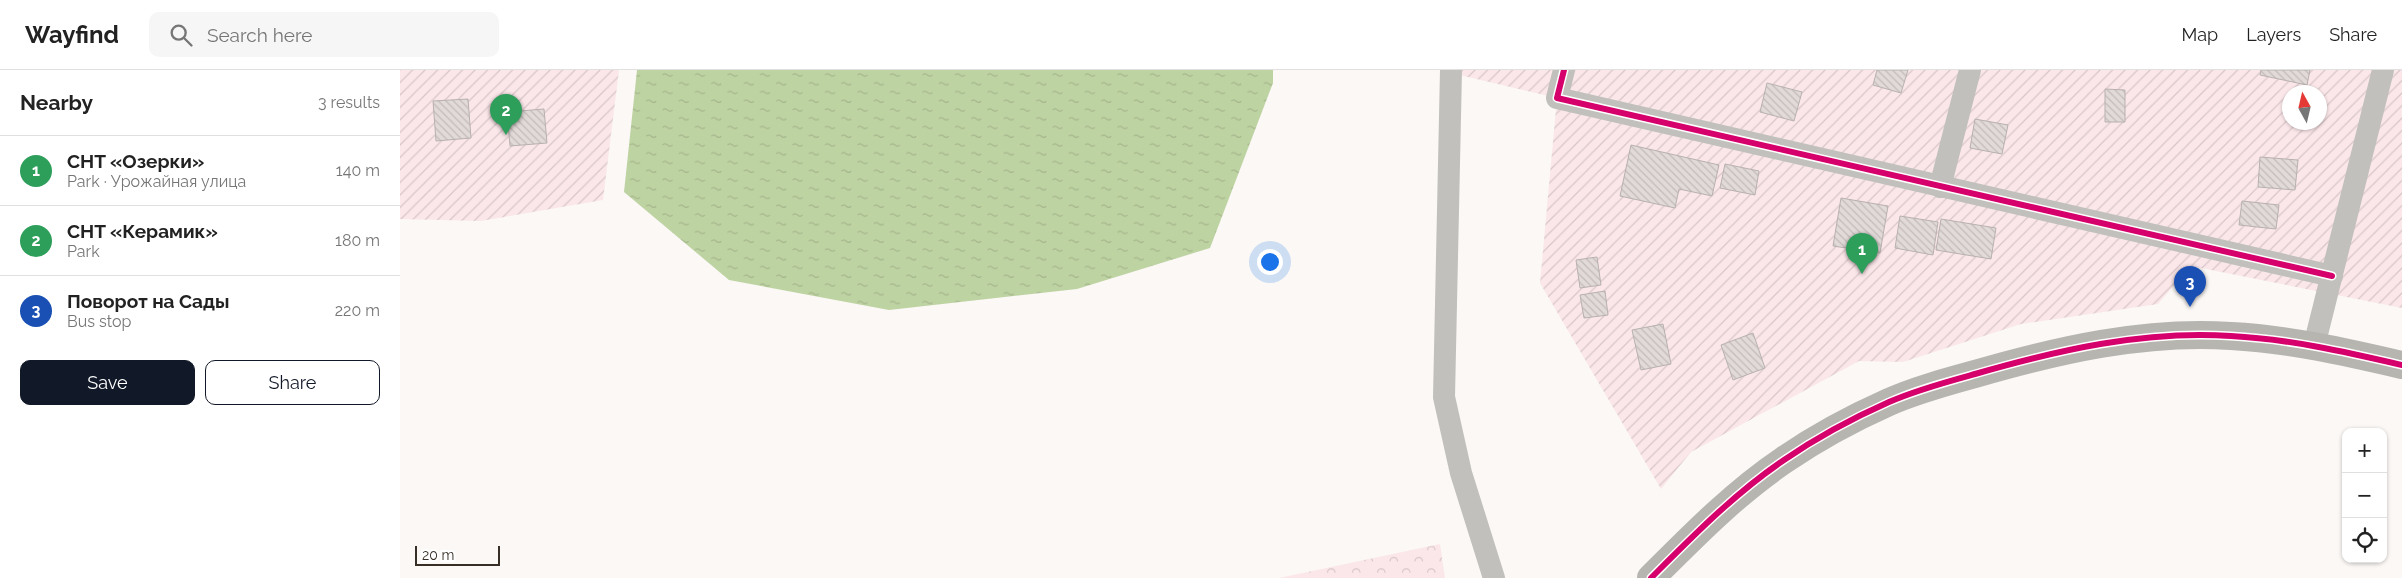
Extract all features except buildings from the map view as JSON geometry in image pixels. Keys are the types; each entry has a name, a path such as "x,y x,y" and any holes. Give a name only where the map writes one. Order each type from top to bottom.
{"street":[{"path":"1451,70 1444,397 1461,473 1494,578"},
{"path":"1564,70 1557,98 2332,276"},
{"path":"1940,187 1970,70"},
{"path":"2314,346 2383,70"},
{"path":"1651,578 1738,495 1784,460 1830,432 1889,402 1947,382 2024,360 2101,344 2166,336 2230,336 2314,346 2402,365"}],"green space":[{"path":"400,70 619,70 603,200 481,221 400,219"},
{"path":"1451,70 2402,70 2402,308 2191,266 2158,304 2021,324 1903,362 1859,361 1691,452 1661,489 1540,283 1557,98 1451,73"},
{"path":"1440,544 1445,578 1279,578"}],"water":[{"path":"637,70 1273,70 1273,83 1210,248 1077,289 889,310 729,280 624,192"}],"cycle path":[{"path":"1564,70 1557,98 2332,276"},
{"path":"1651,578 1748,486 1796,452 1875,408 1931,386 2006,365 2070,350 2134,339 2166,336 2231,336 2296,343 2402,365"}],"place":[{"name":"СНТ «Керамик»","path":"506,135"},
{"name":"СНТ «Озерки»","path":"1862,274"},
{"name":"Поворот на Сады","path":"2190,307"}]}
